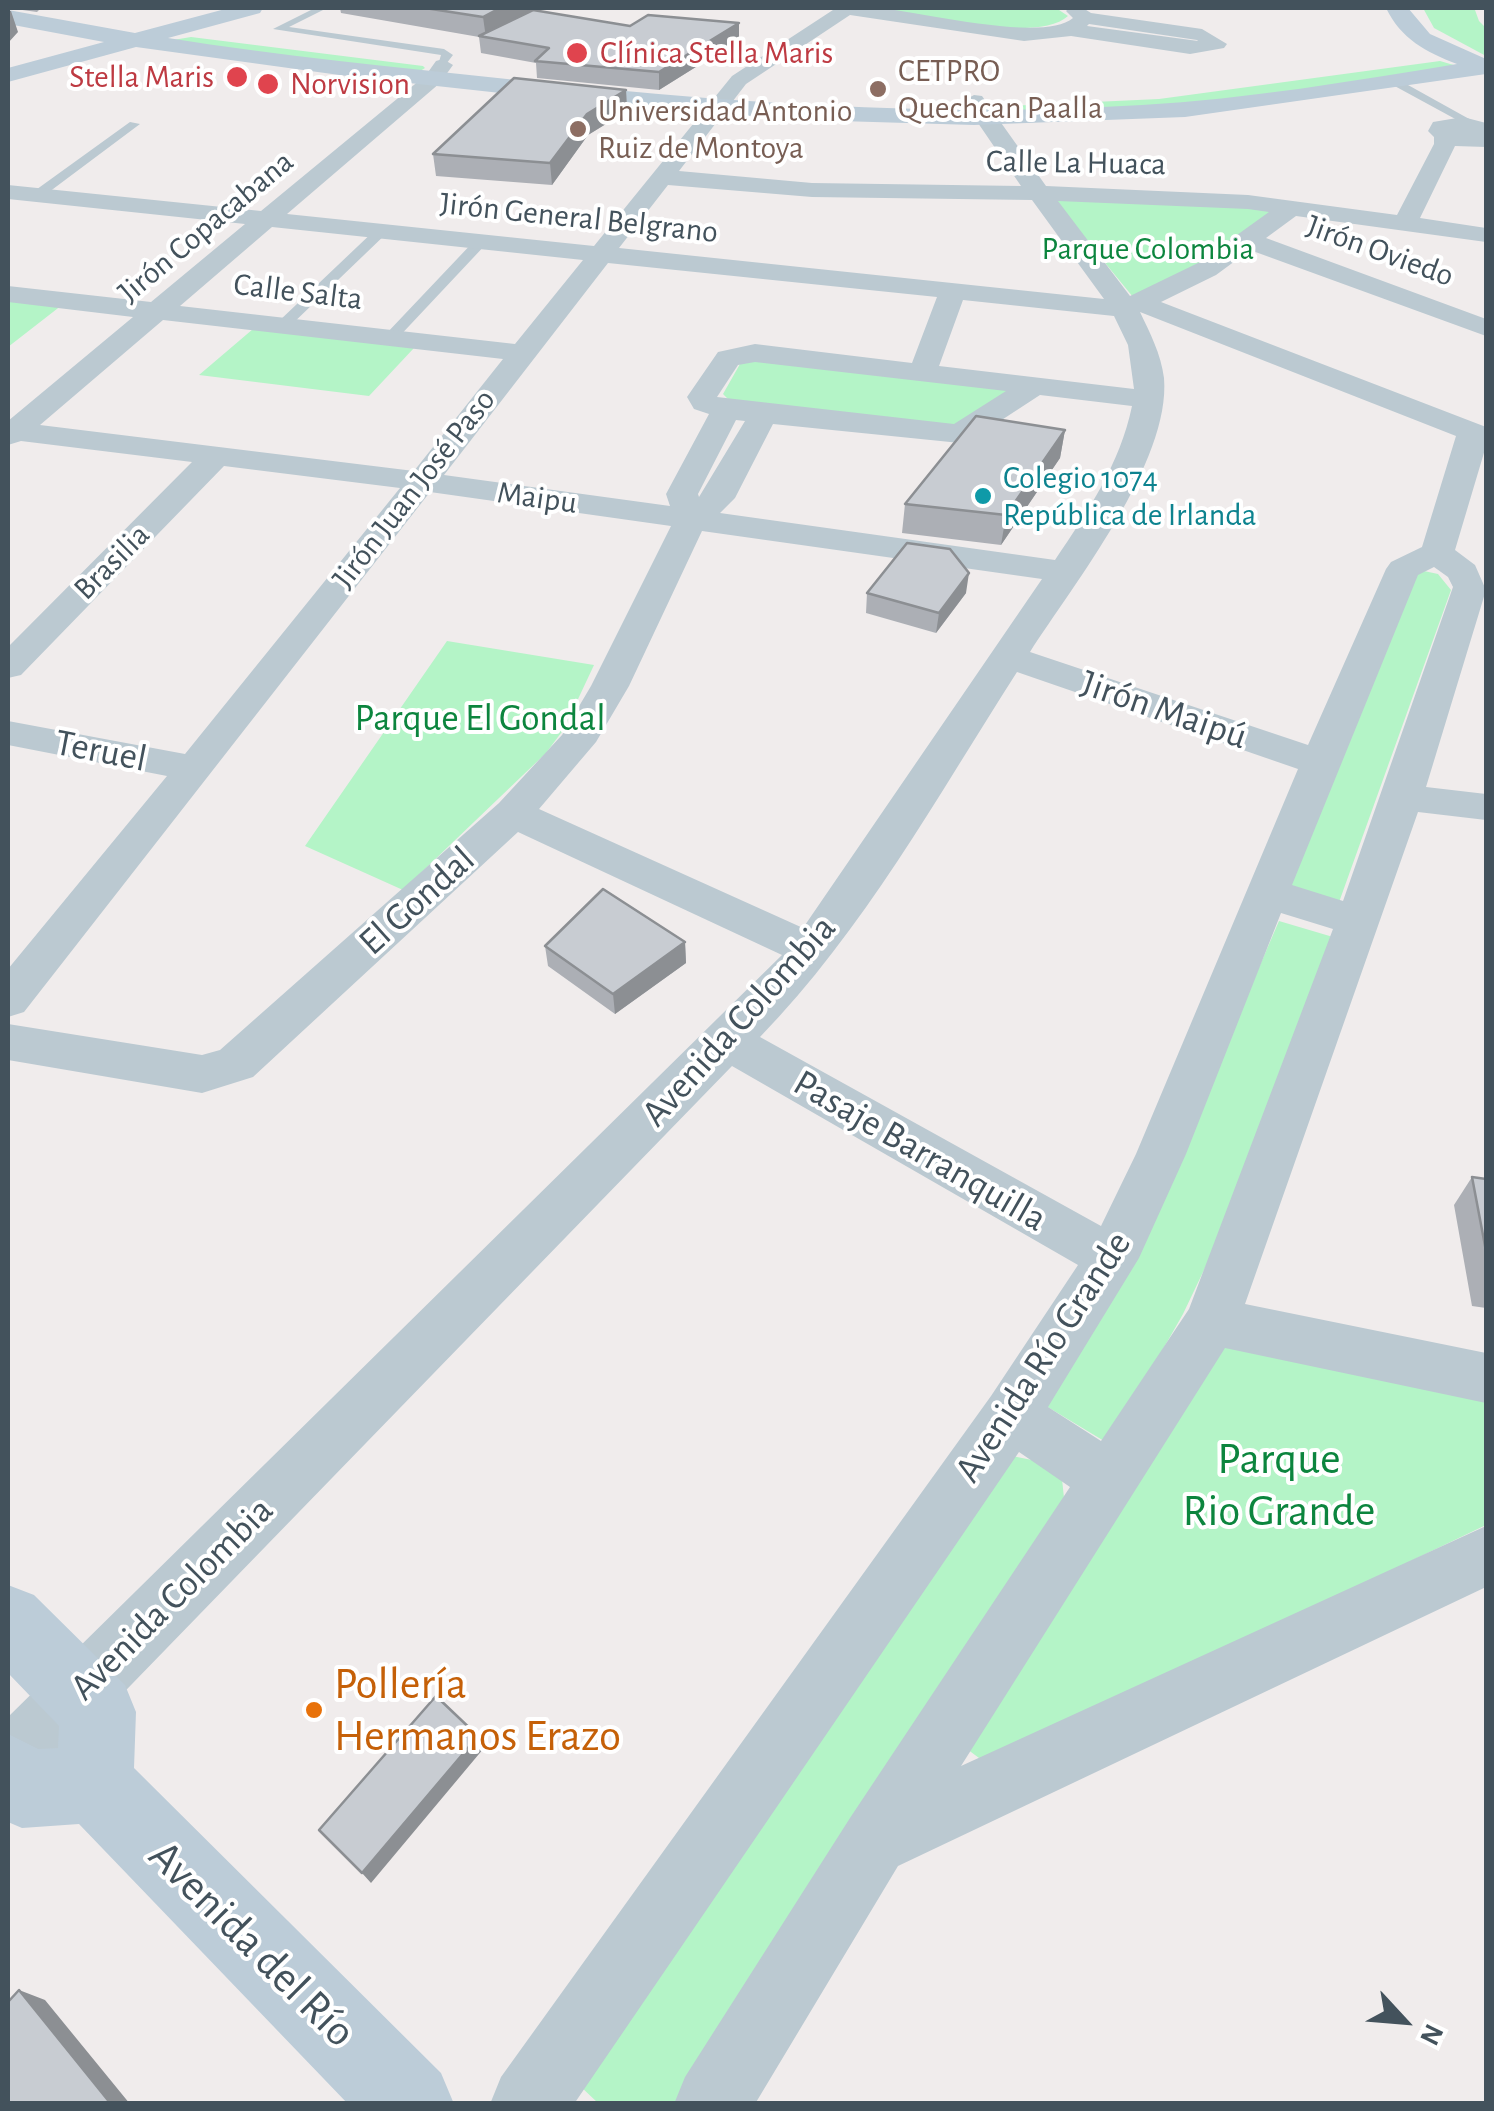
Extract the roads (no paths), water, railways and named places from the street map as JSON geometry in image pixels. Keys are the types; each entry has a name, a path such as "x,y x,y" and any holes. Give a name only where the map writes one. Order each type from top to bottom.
{"street":[{"path":"54,8 141,34 438,72 722,99 978,109 1209,108 1486,67"},
{"path":"8,75 141,34 208,8"},
{"path":"8,62 107,37 173,32 252,8"},
{"path":"847,8 1024,35 1075,18 1202,34 1217,44 1190,48 1075,18"},
{"name":"Jirón Juan José Paso","path":"8,1000 722,99 739,80 847,8"},
{"path":"1397,8 1406,25 1449,53 1486,67"},
{"path":"8,17 107,37"},
{"path":"173,32 303,56"},
{"path":"978,109 1184,94 1354,72 1449,53"},
{"name":"Jirón Copacabana","path":"10,432 438,72"},
{"name":"Avenida Colombia","path":"8,1763 729,1042 811,950 1067,572 1127,471 1148,399 1146,356 1134,307 1038,194 978,109"},
{"path":"1405,224 1466,132"},
{"name":"Calle La Huaca","path":"662,177 812,190 1202,199 1486,234"},
{"name":"Jirón General Belgrano","path":"8,192 952,292 979,307 1134,307 1479,435"},
{"path":"1134,307 1250,241 1291,208"},
{"name":"Jirón Oviedo","path":"1250,241 1486,328"},
{"path":"923,371 952,292"},
{"name":"Calle Salta","path":"8,294 521,353"},
{"path":"1036,385 960,434 726,410 705,404 702,397 728,358 742,354 923,371 962,366 1036,385 1148,399"},
{"name":"El Gondal","path":"691,520 682,494 726,410"},
{"name":"El Gondal","path":"8,1042 202,1074 236,1064 513,814 577,742 610,686 691,520 718,498 763,414"},
{"name":"Maipu","path":"10,432 420,481 1067,572"},
{"path":"712,2104 874,1842 1212,1321 1403,797 1470,586 1463,572 1437,553 1479,435"},
{"name":"Brasilia","path":"8,667 216,456"},
{"name":"Avenida Río Grande","path":"528,2104 1010,1415 1112,1258 1160,1154 1403,570 1437,553"},
{"name":"Jirón Maipú","path":"1008,657 1320,762"},
{"name":"Teruel","path":"8,733 195,768"},
{"path":"1403,797 1486,807"},
{"path":"513,814 811,950"},
{"path":"1267,893 1358,922"},
{"name":"Pasaje Barranquilla","path":"729,1042 1112,1258"},
{"path":"1212,1321 1486,1378"},
{"path":"1010,1415 1109,1479"},
{"path":"874,1842 1486,1556"},
{"path":"8,1621 98,1712 94,1784 22,1789 8,1773"},
{"name":"Avenida del Río","path":"94,1784 410,2104"}],"lane":[{"path":"322,8 278,29 444,52 448,55 438,72"},
{"path":"1395,82 1466,132"},
{"path":"36,195 134,124"},
{"path":"283,325 382,231"},
{"path":"390,338 481,242"}],"place":[{"name":"Clínica Stella Maris","path":"577,53"},
{"name":"Stella Maris","path":"237,77"},
{"name":"Norvision","path":"268,84"},
{"name":"CETPRO Quechcan Paalla","path":"878,89"},
{"name":"Universidad Antonio Ruiz de Montoya","path":"578,129"},
{"name":"Colegio 1074 República de Irlanda","path":"983,496"},
{"name":"Pollería Hermanos Erazo","path":"314,1710"}],"park label":[{"name":"Parque Colombia","path":"1148,249"},
{"name":"Parque El Gondal","path":"480,719"},
{"name":"Parque Rio Grande","path":"1279,1485"}]}
